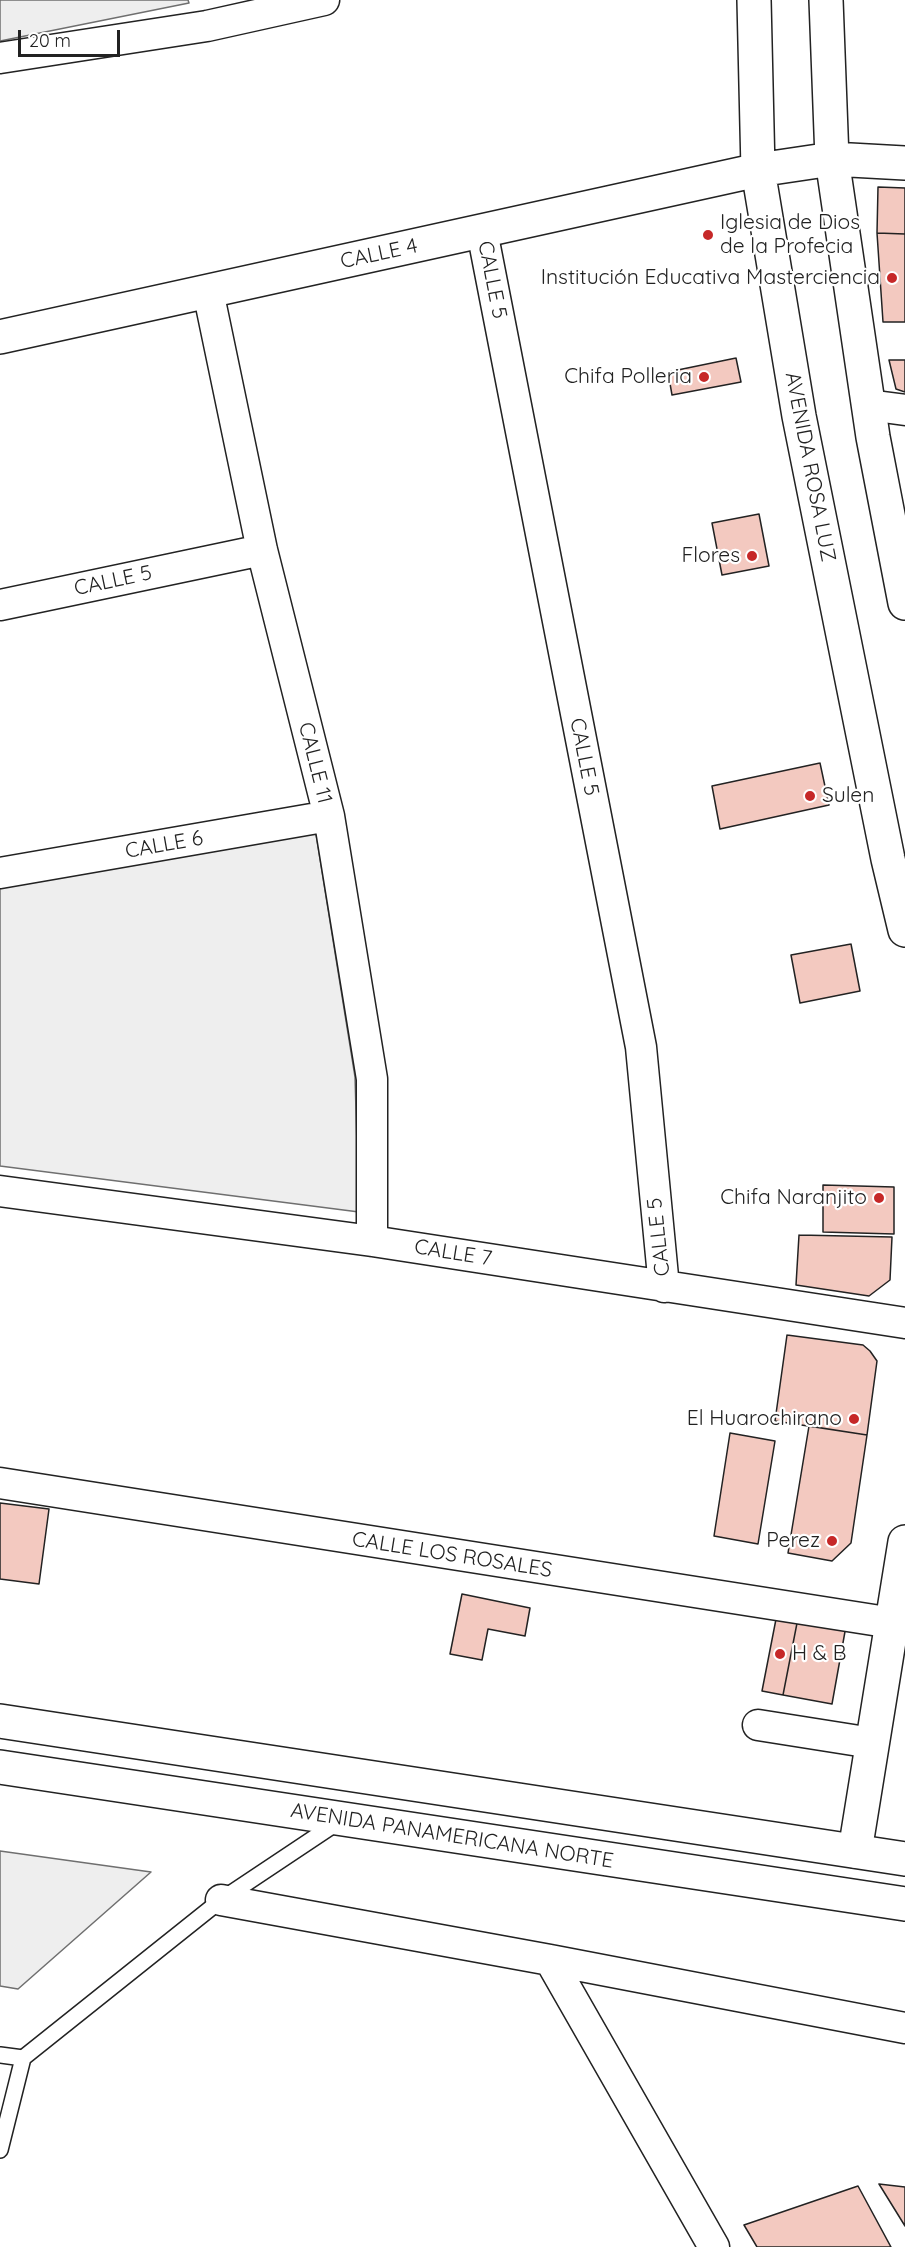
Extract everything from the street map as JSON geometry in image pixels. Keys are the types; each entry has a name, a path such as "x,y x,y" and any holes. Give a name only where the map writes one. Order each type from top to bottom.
{"main road":[{"name":"AVENIDA ROSA LUZ","path":"754,0 758,170 799,416 888,859 905,930"},
{"path":"826,0 832,159 868,405 905,603"},
{"name":"CALLE 4","path":"0,337 758,170 832,159 905,163"},
{"path":"855,1851 872,1743 898,1624 905,1542"},
{"path":"0,1721 905,1859"},
{"name":"AVENIDA PANAMERICANA NORTE","path":"0,1767 905,1904"}],"street":[{"path":"0,58 206,13 324,0"},
{"name":"CALLE 5","path":"482,231 641,1047 664,1287"},
{"name":"CALLE 11","path":"208,291 262,550 329,816 372,1079 372,1241"},
{"path":"868,405 905,410"},
{"name":"CALLE 5","path":"0,605 262,550"},
{"name":"CALLE 6","path":"0,873 329,816"},
{"name":"CALLE 7","path":"0,1191 372,1241 905,1323"},
{"name":"CALLE LOS ROSALES","path":"0,1483 898,1624"},
{"path":"758,1725 872,1743"},
{"path":"221,1900 905,2028"},
{"path":"550,1960 714,2247"}],"lane":[{"path":"0,2150 23,2058 221,1900 342,1819"},
{"path":"0,2055 23,2058"}],"shaded area":[{"path":"0,0 188,0 189,3 0,41"},
{"path":"315,828 355,1077 359,1212 0,1166 0,885"},
{"path":"0,1851 151,1872 18,1989 0,1986"}],"building":[{"path":"878,187 905,188 905,234 877,233"},
{"name":"Institución Educativa Masterciencia","path":"877,233 905,234 905,322 883,322"},
{"name":"Chifa Polleria","path":"736,358 741,382 672,395 668,372"},
{"path":"889,360 905,360 905,392 896,389"},
{"path":"759,514 769,566 722,575 712,523"},
{"path":"820,763 829,805 720,829 712,786"},
{"path":"851,944 860,991 800,1003 791,955"},
{"path":"823,1185 894,1187 894,1234 823,1232"},
{"path":"799,1235 892,1237 890,1280 869,1296 796,1285"},
{"path":"787,1335 863,1345 870,1351 877,1361 867,1435 775,1421"},
{"path":"809,1426 867,1435 851,1543 832,1561 788,1553"},
{"path":"730,1433 775,1441 758,1544 714,1536"},
{"path":"0,1503 49,1509 39,1584 0,1579"},
{"path":"462,1594 530,1608 525,1636 488,1629 482,1660 450,1654"},
{"name":"H & B","path":"777,1614 798,1618 783,1695 762,1691"},
{"path":"798,1618 846,1626 832,1704 783,1695"},
{"path":"879,2184 905,2187 905,2226"},
{"path":"858,2186 891,2247 757,2247 744,2225"}],"place":[{"name":"Iglesia de Dios de la Profecia","path":"708,235"},
{"name":"Institución Educativa Masterciencia","path":"892,278"},
{"name":"Chifa Polleria","path":"704,377"},
{"name":"Flores","path":"752,556"},
{"name":"Sulen","path":"810,796"},
{"name":"Chifa Naranjito","path":"879,1198"},
{"name":"El Huarochirano","path":"854,1419"},
{"name":"Perez","path":"832,1541"},
{"name":"H & B","path":"780,1654"}]}
